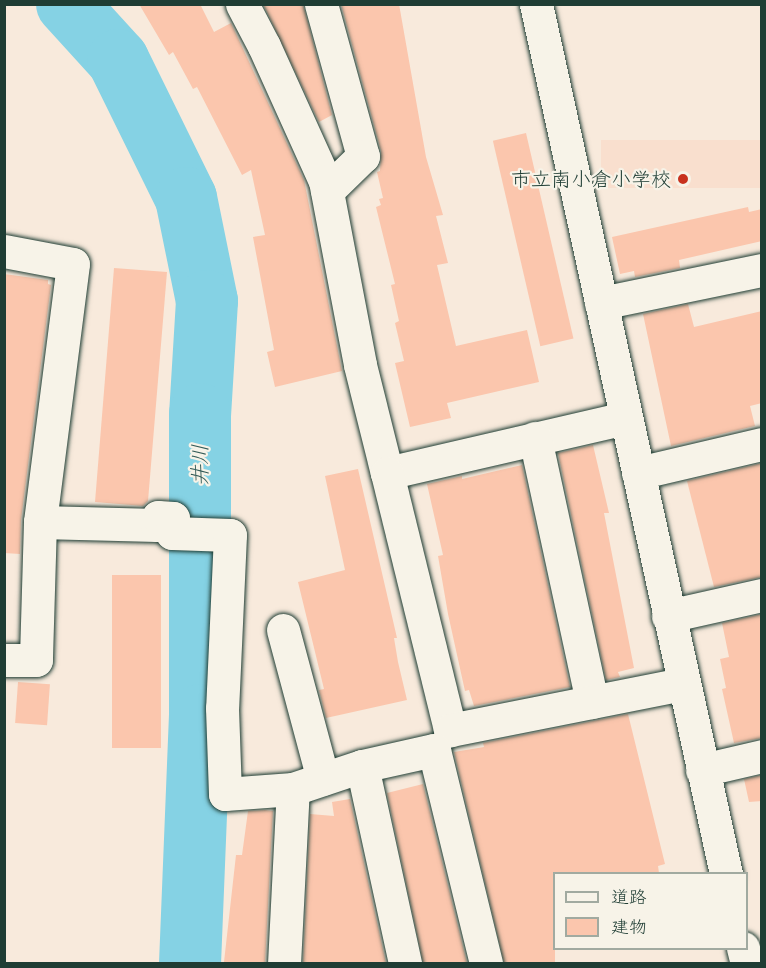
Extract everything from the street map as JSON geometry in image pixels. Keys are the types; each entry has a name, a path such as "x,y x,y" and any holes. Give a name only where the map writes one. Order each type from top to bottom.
{"street":[{"path":"242,4 264,46 327,191 360,365 387,473 486,963"},
{"path":"321,4 363,156 327,191"},
{"path":"536,4 726,872"},
{"path":"4,251 73,264 40,522 36,660 4,660"},
{"path":"601,303 762,270"},
{"path":"387,473 626,418"},
{"path":"535,438 592,702"},
{"path":"638,473 762,444"},
{"path":"40,522 230,535 222,708 225,794 308,784 442,740 592,702 683,684"},
{"path":"668,616 762,595"},
{"path":"283,630 308,784 284,963"},
{"path":"702,770 762,756"},
{"path":"362,766 405,963"}],"shaded area":[{"name":"市立南小倉小学校","path":"601,140 761,140 761,188 601,188"}],"building":[{"path":"139,4 200,4 214,32 231,23 304,180 342,371 275,387 267,352 274,350 253,237 265,235 251,170 242,175 197,87 193,89 173,52 169,55"},
{"path":"267,4 303,4 332,115 319,122 264,6"},
{"path":"341,4 399,4 426,157 443,215 436,216 448,263 437,265 456,346 527,330 539,382 447,403 451,418 410,427 395,363 404,361 395,323 399,321 391,285 395,284 376,207 381,205 379,199 383,198 377,172 380,171 381,151"},
{"path":"526,133 573,339 540,346 493,141"},
{"path":"748,207 749,212 762,209 762,241 679,260 680,268 635,277 634,271 620,274 612,237"},
{"path":"114,268 167,272 148,501 143,506 95,502"},
{"path":"4,274 48,280 48,284 51,285 21,520 20,554 4,553"},
{"path":"688,304 694,327 762,311 762,403 750,406 755,426 671,446 643,314"},
{"path":"593,445 609,513 604,513 634,668 618,672 620,677 606,680 558,453"},
{"path":"762,463 762,577 714,587 687,481"},
{"path":"522,465 570,687 474,706 469,690 465,691 448,614 438,556 443,555 427,484 462,476 462,479"},
{"path":"358,469 397,638 394,638 407,700 326,718 319,690 324,689 298,582 345,570 325,476"},
{"path":"112,575 161,575 161,748 112,748"},
{"path":"762,614 762,738 734,743 722,689 726,688 720,659 729,657 722,623"},
{"path":"18,682 50,684 47,725 15,723"},
{"path":"628,714 665,864 658,866 659,872 553,872 555,963 504,963 454,752 484,747 483,743"},
{"path":"762,775 762,801 749,802 744,779"},
{"path":"423,784 467,963 423,963 387,793"},
{"path":"350,799 386,963 303,963 310,814 334,816 332,802"},
{"path":"248,811 273,811 265,963 224,962 236,855 242,855"}],"waterway":[{"name":"井川","path":"67,4 118,60 186,198 207,301 200,414 200,715 190,964"}],"place":[{"name":"市立南小倉小学校","path":"683,179"}]}
